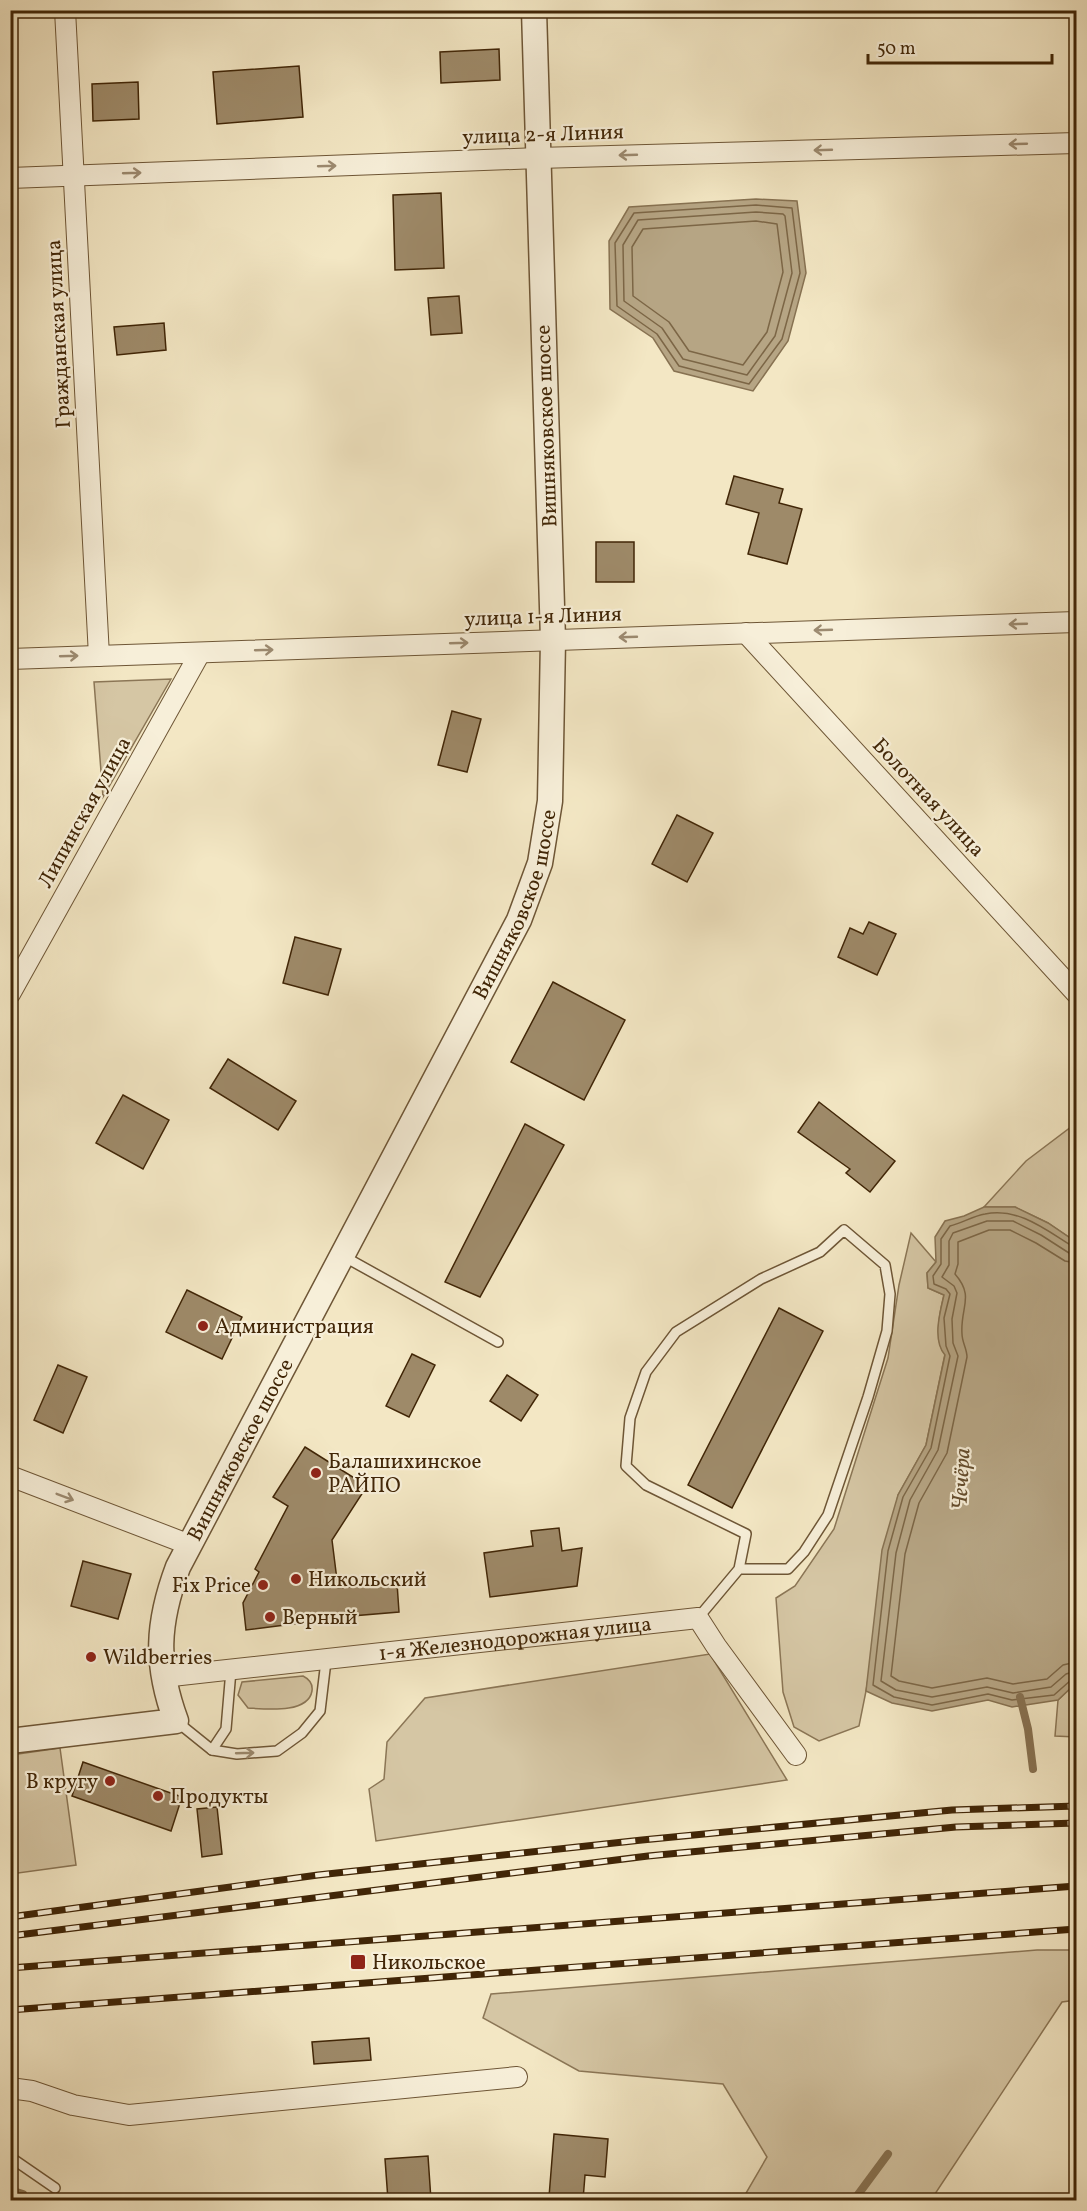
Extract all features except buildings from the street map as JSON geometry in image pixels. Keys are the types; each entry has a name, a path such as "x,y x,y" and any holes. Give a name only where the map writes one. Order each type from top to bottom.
{"street":[{"name":"Гражданская улица","path":"65,10 99,656"},
{"name":"Вишняковское шоссе","path":"176,1721 165,1692 161,1643 170,1589 178,1567 519,920 540,863 550,801 553,640 534,10"},
{"name":"улица 2-я Линия","path":"10,178 538,158 1077,143"},
{"name":"улица 1-я Линия","path":"10,659 1077,622"},
{"name":"Болотная улица","path":"746,633 1077,993"},
{"name":"Липинская улица","path":"10,994 200,653"},
{"path":"10,1476 190,1545"},
{"path":"698,1618 796,1755"},
{"name":"1-я Железнодорожная улица","path":"163,1677 326,1661 698,1618"},
{"path":"10,1741 176,1721"},
{"path":"10,2088 32,2091 73,2105 129,2115 517,2077"}],"lane":[{"path":"698,1618 739,1569 746,1534 646,1485 626,1466 630,1419 646,1372 676,1332 761,1279 820,1252 844,1230 885,1265 890,1294 887,1331 868,1397 828,1515 804,1552 788,1569 739,1569"},
{"path":"342,1256 498,1342"},
{"path":"176,1721 212,1750 237,1754 277,1751 302,1732 320,1711 326,1661"},
{"path":"212,1750 226,1729 231,1670"},
{"path":"10,2157 55,2188"}],"shaded area":[{"path":"171,679 103,797 94,682"},
{"path":"1071,1127 1076,1131 1076,1242 1048,1223 1015,1207 984,1207 1026,1161"},
{"path":"911,1233 936,1262 927,1273 928,1288 944,1295 938,1334 945,1354 926,1445 898,1495 859,1726 819,1741 794,1727 783,1692 776,1598 795,1586 834,1529 888,1358 899,1285"},
{"path":"710,1654 787,1780 376,1841 369,1789 384,1779 387,1742 425,1698"},
{"path":"303,1676 310,1682 312,1691 303,1704 295,1707 248,1708 238,1695 242,1682"},
{"path":"1076,1683 1076,1737 1055,1736 1058,1700"},
{"path":"60,1748 76,1865 11,1874 11,1755"},
{"path":"1037,1950 1076,1950 1076,2000 1062,2002 931,2200 742,2200 767,2157 723,2084 579,2071 483,2018 491,1994"}],"water":[{"path":"756,199 797,201 806,273 788,341 753,391 674,371 653,338 610,309 609,241 629,207"},
{"path":"984,1207 1015,1207 1048,1223 1076,1242 1076,1683 1058,1700 1012,1707 988,1700 932,1711 892,1703 866,1691 882,1550 898,1495 926,1445 945,1355 941,1349 938,1334 944,1295 928,1288 927,1273 936,1262 935,1237 945,1221"}],"waterway":[{"name":"Чечёра","path":"1020,1697 1028,1729 1033,1769"},
{"name":"Чечёра","path":"854,2200 888,2154"},
{"path":"10,2190 23,2194"}],"railway":[{"path":"10,1917 318,1875 642,1840 952,1810 1076,1806"},
{"path":"10,1936 648,1856 956,1827 1076,1823"},
{"path":"10,1968 1076,1886"},
{"path":"10,2010 1076,1929"}],"place":[{"name":"Администрация","path":"203,1326"},
{"name":"Балашихинское РАЙПО","path":"316,1473"},
{"name":"Никольский","path":"296,1579"},
{"name":"Fix Price","path":"263,1585"},
{"name":"Верный","path":"270,1617"},
{"name":"Wildberries","path":"91,1657"},
{"name":"В кругу","path":"110,1781"},
{"name":"Продукты","path":"158,1796"},
{"name":"Никольское","path":"358,1962"}]}
